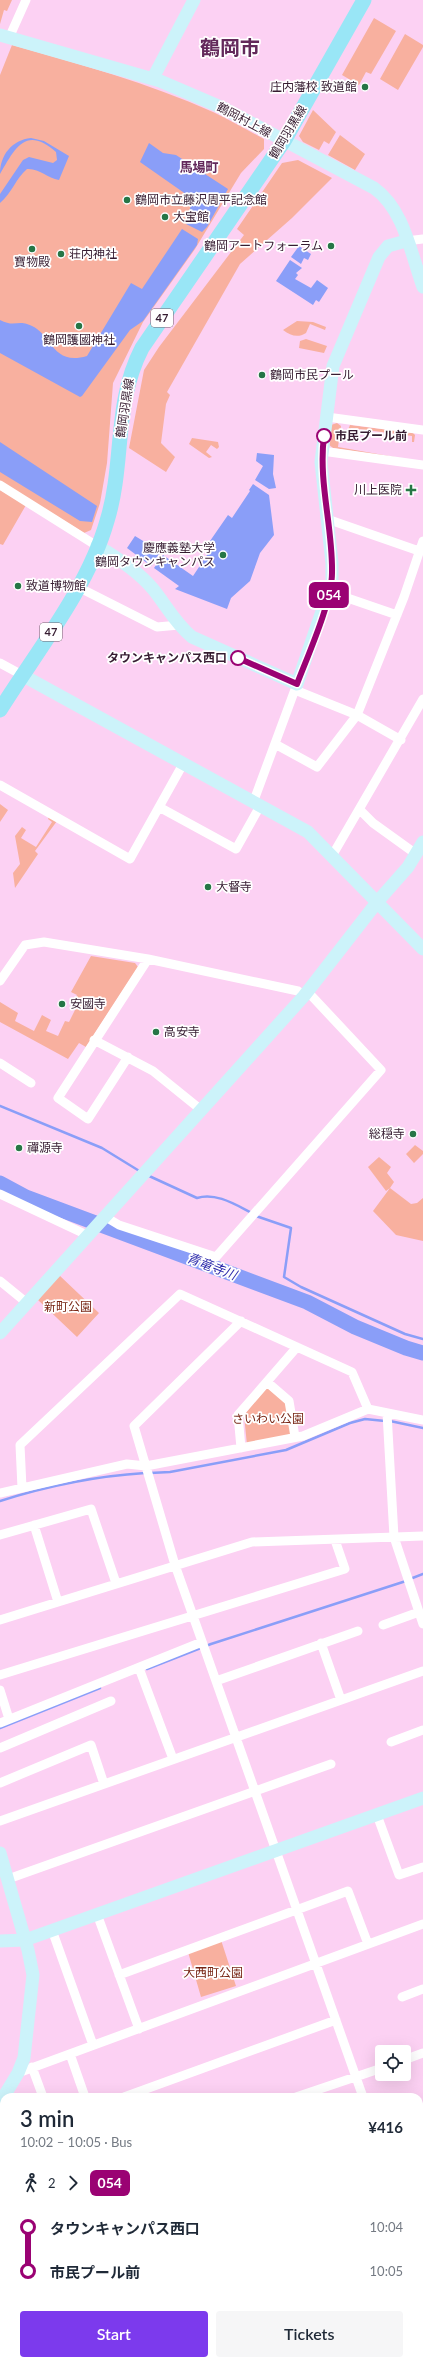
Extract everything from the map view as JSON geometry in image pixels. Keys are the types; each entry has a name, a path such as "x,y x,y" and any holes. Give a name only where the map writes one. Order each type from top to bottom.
{"main road":[{"name":"鶴岡羽黒線","path":"0,710 78,587 108,521 114,493 122,412 128,378 134,363 142,348 284,141 364,0"}],"street":[{"path":"5,37 26,0"},
{"path":"153,78 194,0"},
{"name":"鶴岡村上線","path":"5,37 153,78 223,108 338,168 382,194 395,209 423,287"},
{"path":"159,807 236,849 256,804 275,744 330,592 332,563 322,473 322,451 333,366 379,257 388,246 406,241 423,239"},
{"path":"326,417 423,430"},
{"path":"322,451 423,465"},
{"path":"0,485 97,546 142,577 162,600 179,625 200,641 357,716 401,740"},
{"path":"327,519 420,551"},
{"path":"275,744 317,768 357,716 397,615 423,541"},
{"path":"78,587 157,627 179,625"},
{"path":"330,592 397,615"},
{"path":"0,663 308,832 378,901 423,949"},
{"path":"332,856 401,740 423,699"},
{"path":"0,785 130,858 183,764"},
{"path":"360,810 373,823 416,854"},
{"path":"0,1333 200,1109 306,994 378,901 399,878 423,842"},
{"path":"0,981 25,945 44,942 148,960 298,991 306,994 381,1070 216,1257 119,1225 104,1216"},
{"path":"128,1057 88,1119 58,1098 94,1040 148,960"},
{"path":"94,1040 154,1071 200,1109"},
{"path":"0,1063 31,1083"},
{"path":"0,1194 87,1235"},
{"path":"0,1281 27,1302"},
{"path":"22,1488 20,1445 180,1294 352,1372 368,1409"},
{"path":"241,1321 134,1426 175,1565 362,2093"},
{"path":"241,1448 238,1415 297,1347"},
{"path":"266,1382 289,1401 295,1437"},
{"path":"0,1493 127,1464 146,1466 295,1437 368,1409 423,1420"},
{"path":"387,1413 394,1537 419,1600 419,1612 423,1624"},
{"path":"0,1535 91,1509 116,1583"},
{"path":"34,1525 58,1602"},
{"path":"1,1617 58,1602 252,1542 423,1536"},
{"path":"0,1675 193,1614 345,1569 335,1540"},
{"path":"383,1625 419,1612"},
{"path":"216,1681 358,1630"},
{"path":"0,1723 202,1642"},
{"path":"321,1644 341,1700"},
{"path":"139,1668 173,1759"},
{"path":"0,1821 423,1671"},
{"path":"0,1690 9,1719"},
{"path":"0,1748 111,1701"},
{"path":"391,1742 423,1730"},
{"path":"0,1783 91,1745 104,1784"},
{"path":"8,1879 331,1764"},
{"path":"0,1941 25,1940 423,1798"},
{"path":"377,1814 399,1875 423,1867"},
{"path":"0,1853 31,1962 33,1985 24,2058 18,2073 6,2093"},
{"path":"119,1975 348,1891 368,1944"},
{"path":"97,1914 139,2029"},
{"path":"18,2073 423,1924"},
{"path":"52,1930 93,2045"},
{"path":"402,1997 423,1989"},
{"path":"135,2093 336,2020"},
{"path":"411,2057 423,2053"},
{"path":"70,2054 84,2093"},
{"path":"32,2067 42,2093"},
{"path":"307,2093 375,2070"}],"green space":[{"path":"0,0 12,0 7,11 4,10 0,24"},
{"path":"374,18 396,31 371,74 366,72 359,85 342,75"},
{"path":"405,34 423,45 423,47 398,90 380,79"},
{"path":"12,45 88,67 164,92 213,112 264,139 264,149 241,173 195,249 143,322 113,383 107,463 100,503 91,530 84,533 0,481 0,75"},
{"path":"313,110 336,132 329,144 324,141 319,150 303,142 299,136"},
{"path":"340,135 365,154 355,170 328,155"},
{"path":"298,160 332,178 292,218 240,264 167,392 170,395 166,404 161,443 175,457 166,472 129,448 144,370 159,347 244,235 237,229 282,163"},
{"path":"297,321 313,322 326,327 325,330 310,324 306,333 297,336 289,334 283,330"},
{"path":"306,339 327,346 324,353 299,348 300,341"},
{"path":"337,423 341,426 338,447 423,462 333,448 328,444 331,425"},
{"path":"350,425 413,433 415,435 414,442 412,442 412,436 351,428 349,434 347,432"},
{"path":"192,438 218,442 219,447 217,449 211,445 206,452 212,457 209,458 189,444"},
{"path":"0,490 26,505 3,545 0,544"},
{"path":"0,804 8,810 0,822"},
{"path":"49,817 57,821 35,851 38,854 15,888 13,873 20,864 15,836 22,827 26,830 21,838 36,847 52,822 48,819"},
{"path":"91,956 135,963 138,967 86,1047 79,1043 68,1059 0,1022 0,1002 18,1013 15,1021 34,1031 42,1015 51,1020 46,1031 58,1036 65,1021 69,1022 79,1002 74,1000 77,995 71,992"},
{"path":"415,1145 423,1151 423,1154 414,1163 406,1154"},
{"path":"379,1157 391,1167 387,1173 394,1182 386,1191 368,1167"},
{"path":"390,1188 411,1204 417,1203 423,1198 423,1241 396,1235 373,1211"},
{"name":"新町公園","path":"59,1275 99,1313 77,1337 38,1300"},
{"name":"さいわい公園","path":"267,1387 286,1403 292,1434 247,1445 244,1415"},
{"name":"大西町公園","path":"221,1940 236,1986 201,1997 188,1952"}],"water":[{"path":"31,138 44,141 69,156 59,180 35,170 27,169 8,195 0,203 0,194 23,160 29,157 53,163 57,160 56,152 45,144 36,141 29,141 16,149 0,174 2,161 8,150 18,142"},
{"path":"149,143 163,153 176,155 228,189 207,227 202,232 186,224 192,201 190,197 140,162"},
{"path":"182,229 198,239 197,245 143,321 130,330 82,396 80,397 0,353 0,320 12,324 27,324 36,328 59,353 66,357 75,358 87,356 131,283 142,289"},
{"path":"299,246 311,254 308,260 304,258 301,264 291,257"},
{"path":"290,260 302,268 296,273 298,275 295,279 311,288 317,280 328,288 319,302 316,300 313,305 276,281"},
{"path":"0,442 97,506 92,522 80,521 0,472"},
{"path":"257,453 274,455 273,474 276,488 269,489 255,480 263,466 256,461"},
{"path":"253,484 269,495 274,535 260,553 250,581 231,598 227,609 175,589 179,586 154,568 163,555 193,576 211,549 210,547 212,543 210,541 228,515 232,518"},
{"path":"135,536 153,547 156,543 163,548 151,566 127,548"}],"waterway":[{"path":"0,1106 102,1148 141,1172"},
{"path":"147,1175 197,1198 219,1198 233,1203 252,1213"},
{"name":"青竜寺川","path":"0,1183 26,1197 307,1302 355,1327 406,1348 423,1353"},
{"path":"256,1216 291,1228 284,1277 301,1287 405,1334 423,1339"},
{"path":"150,1473 170,1472 286,1450 350,1423 365,1419 385,1421"},
{"path":"390,1421 423,1428"},
{"path":"0,1501 72,1482 127,1474 145,1473"},
{"path":"410,1579 423,1574"},
{"path":"147,1669 211,1644 406,1581"},
{"path":"0,1728 100,1688"}],"bus line":[{"name":"054","path":"238,658 297,684 330,592 332,582 332,563 321,462 324,436"}],"place":[{"name":"庄内藩校 致道館","path":"365,87"},
{"name":"鶴岡市立藤沢周平記念館","path":"127,200"},
{"name":"大宝館","path":"165,217"},
{"name":"鶴岡アートフォーラム","path":"331,246"},
{"name":"寶物殿","path":"32,249"},
{"name":"荘内神社","path":"61,254"},
{"name":"鶴岡護國神社","path":"79,326"},
{"name":"鶴岡市民プール","path":"262,375"},
{"name":"市民プール前","path":"324,436"},
{"name":"川上医院","path":"411,490"},
{"name":"慶應義塾大学 鶴岡タウンキャンパス","path":"223,555"},
{"name":"致道博物館","path":"18,586"},
{"name":"タウンキャンパス西口","path":"238,658"},
{"name":"大督寺","path":"208,887"},
{"name":"安國寺","path":"62,1004"},
{"name":"高安寺","path":"156,1032"},
{"name":"総穏寺","path":"413,1134"},
{"name":"禪源寺","path":"19,1148"}],"district":[{"name":"鶴岡市","path":"230,48"},
{"name":"馬場町","path":"199,167"}]}
